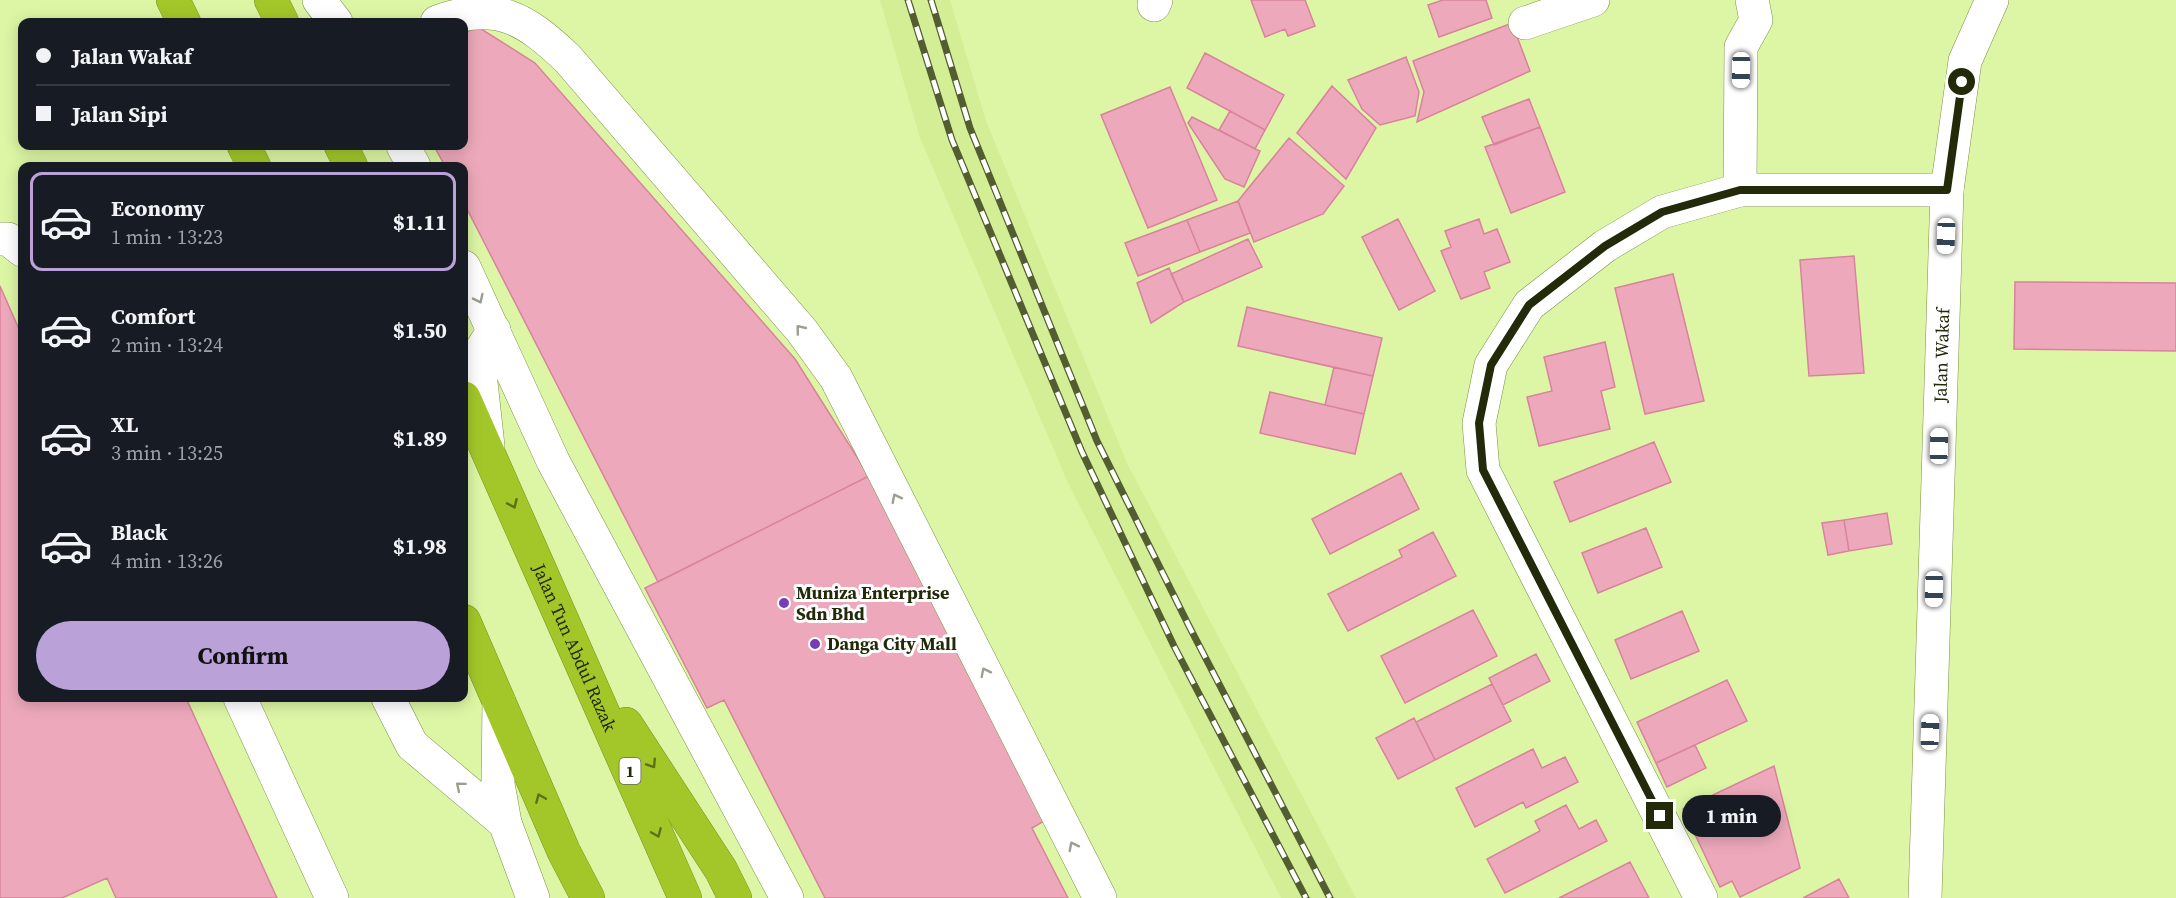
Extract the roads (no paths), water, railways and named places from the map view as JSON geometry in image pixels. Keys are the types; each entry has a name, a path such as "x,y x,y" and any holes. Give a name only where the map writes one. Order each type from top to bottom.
{"highway":[{"path":"173,0 182,18"},
{"path":"271,0 280,18"},
{"name":"Jalan Tun Abdul Razak","path":"468,406 685,898"},
{"path":"468,630 583,898"},
{"path":"575,645 721,870 735,898"},
{"path":"564,852 588,898"}],"street":[{"path":"320,0 333,18"},
{"path":"1525,23 1593,0"},
{"path":"1740,190 1741,46 1756,20 1752,0"},
{"name":"Jalan Wakaf","path":"1925,898 1947,190 1965,61 1992,0"},
{"path":"449,18 469,11 488,10 510,16 544,36 568,59 802,331 836,378 1100,898"},
{"path":"1701,898 1483,470 1479,423 1491,365 1529,305 1605,246 1662,212 1740,190 1947,190"},
{"path":"468,275 553,461 787,898"},
{"path":"489,450 478,356 494,330"},
{"path":"242,702 332,898"},
{"path":"390,702 412,746 506,823"},
{"path":"499,702 498,784 506,823 533,898"}],"railway":[{"path":"908,0 952,140 1082,452 1174,646 1306,898"},
{"path":"931,0 970,128 1097,441 1189,626 1330,898"}],"place":[{"name":"Muniza Enterprise Sdn Bhd","path":"784,603"},
{"name":"Danga City Mall","path":"815,644"}]}
